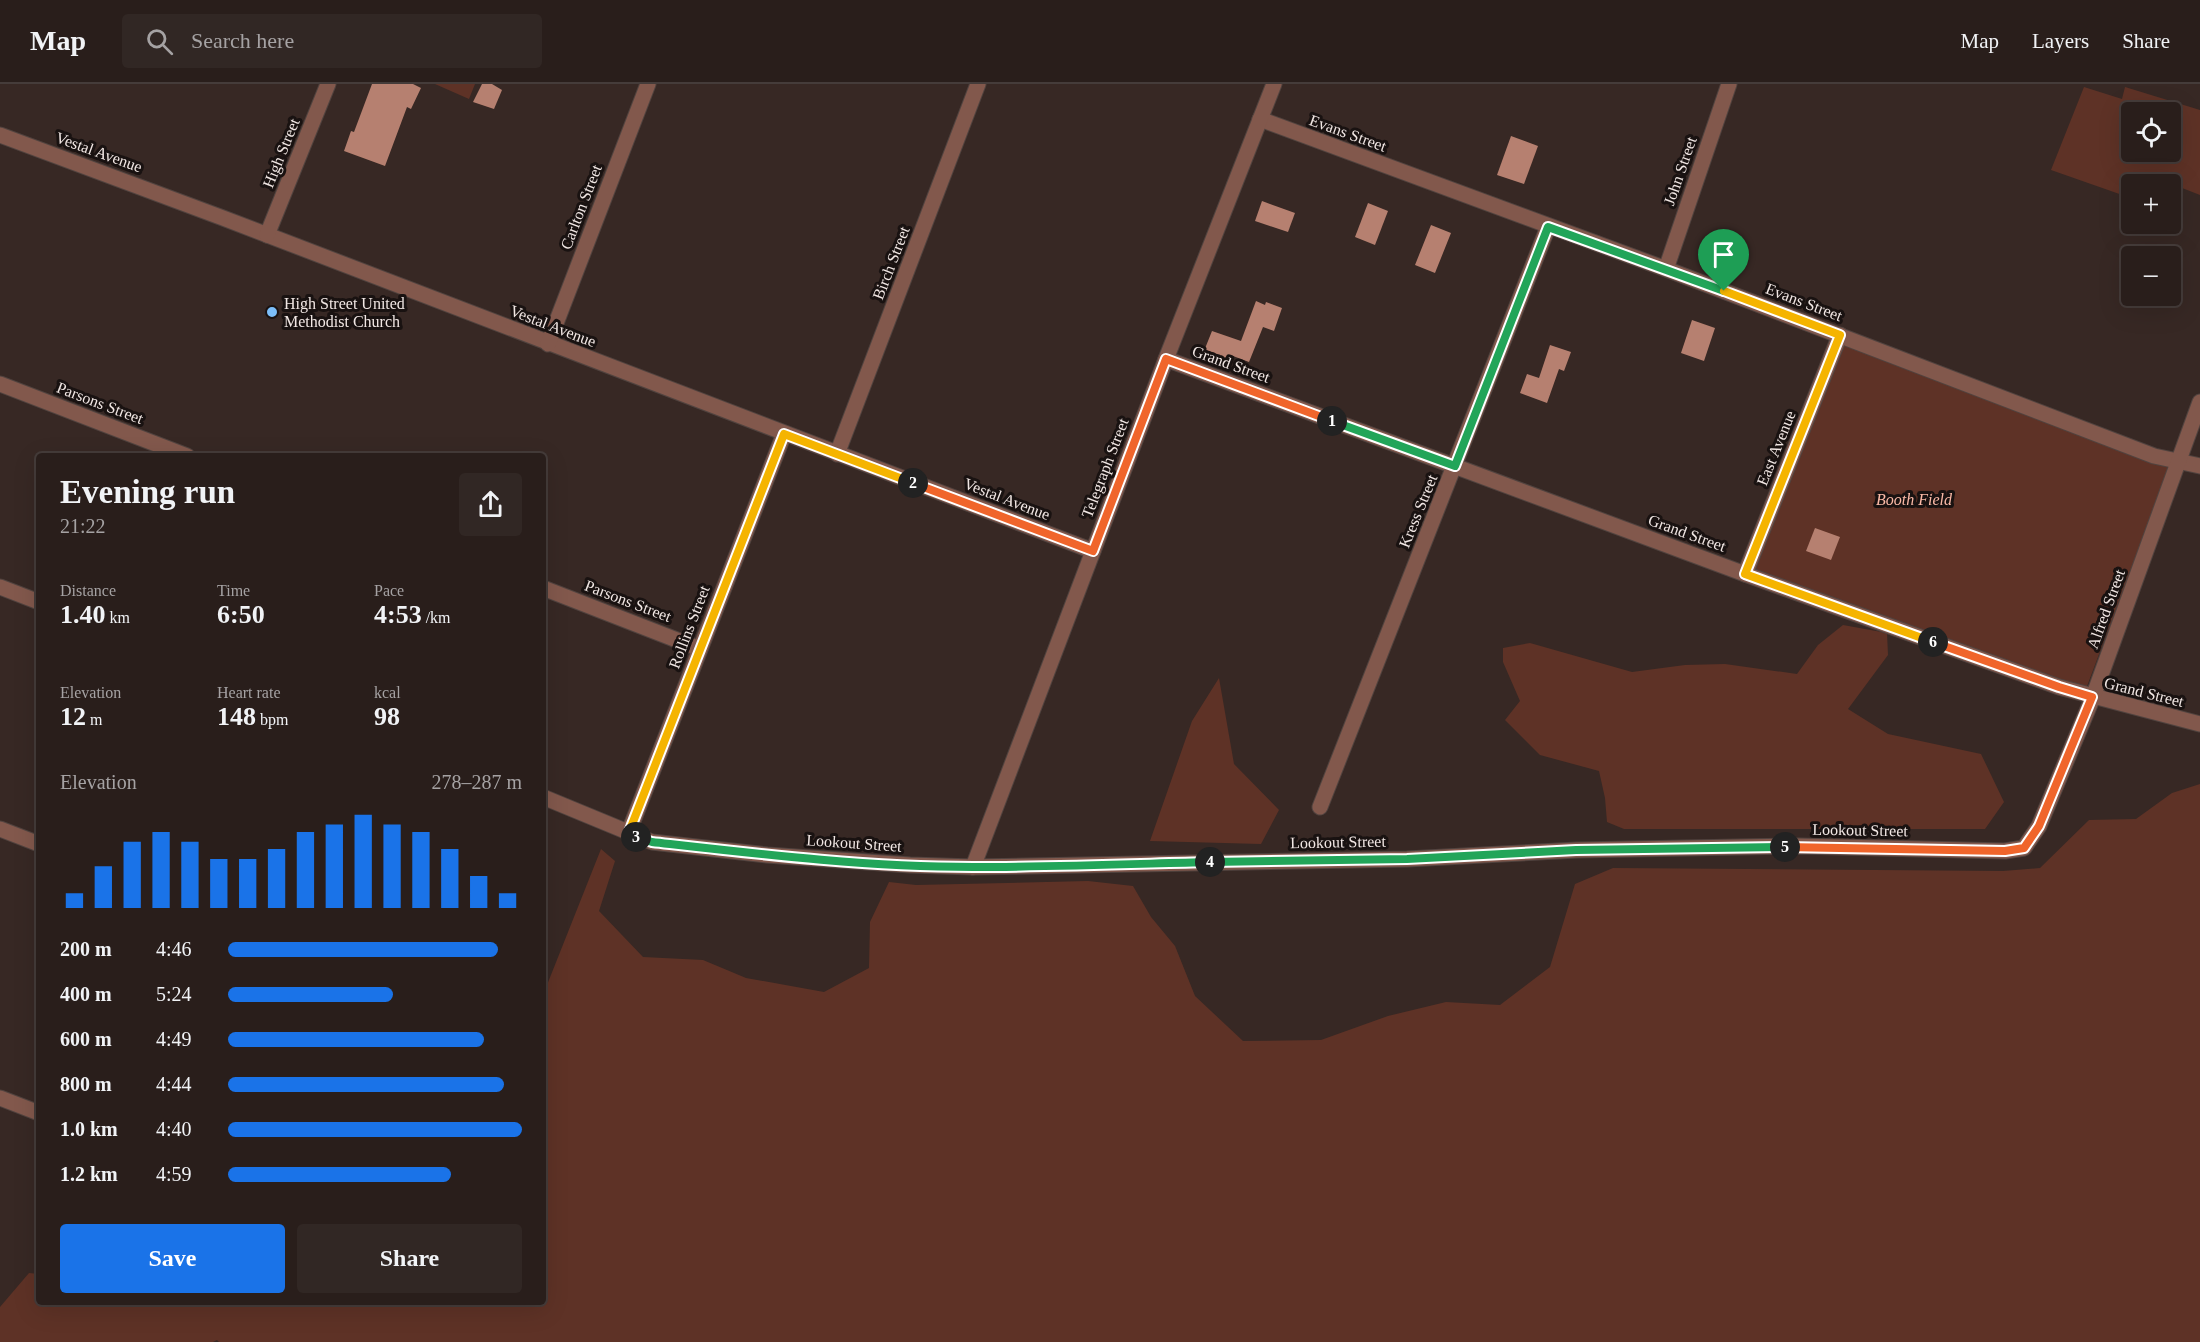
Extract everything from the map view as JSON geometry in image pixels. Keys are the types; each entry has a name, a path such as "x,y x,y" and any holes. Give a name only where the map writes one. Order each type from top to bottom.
{"street":[{"name":"High Street","path":"267,235 328,84"},
{"name":"Carlton Street","path":"548,344 648,84"},
{"name":"Birch Street","path":"837,454 978,84"},
{"name":"Telegraph Street","path":"973,867 1166,359 1274,84"},
{"name":"John Street","path":"1666,269 1729,84"},
{"name":"Evans Street","path":"1260,119 1666,269 2154,456 2200,466"},
{"name":"Vestal Avenue","path":"0,135 1093,551"},
{"name":"Kress Street","path":"1320,807 1548,227"},
{"name":"East Avenue","path":"1745,574 1840,335"},
{"name":"Grand Street","path":"1166,359 1745,574 2059,687 2200,724"},
{"name":"Parsons Street","path":"0,384 179,453"},
{"name":"Alfred Street","path":"2039,826 2092,697 2200,402"},
{"name":"Rollins Street","path":"628,834 784,434"},
{"path":"0,587 36,601"},
{"name":"Parsons Street","path":"546,589 700,649"},
{"name":"Lookout Street","path":"546,799 652,842 767,855 973,867 1407,859 1576,850 1798,846 2005,851 2024,848 2039,826"},
{"path":"0,829 36,843"},
{"path":"0,1098 36,1112"}],"green space":[{"path":"435,84 475,84 469,99"},
{"path":"2084,87 2122,99 2125,87 2174,102 2121,102 2121,162 2181,162 2181,104 2200,110 2200,195 2181,188 2181,174 2141,172 2140,174 2121,174 2121,195 2051,170"},
{"name":"Booth Field","path":"1844,343 2169,468 2086,689 1754,570"},
{"path":"1843,625 1887,633 1888,655 1848,709 1888,734 1981,754 2004,802 1985,829 1624,829 1607,822 1599,771 1540,755 1505,720 1520,701 1503,662 1503,648 1530,643 1632,672 1685,665 1725,664 1797,674 1818,645"},
{"path":"1219,678 1234,764 1279,810 1261,844 1150,841 1192,721"},
{"path":"2200,784 2200,1342 219,1342 217,1340 213,1342 0,1342 0,1307 29,1273 36,1274 36,1305 546,1305 546,987 601,849 615,861 599,911 643,957 703,960 746,978 824,992 869,968 870,922 889,882 916,885 1088,881 1133,886 1151,917 1175,946 1195,996 1243,1041 1321,1040 1388,1016 1446,1002 1500,1005 1550,967 1575,884 1613,868 2003,871 2040,868 2089,820 2136,819 2172,793"}],"building":[{"path":"372,84 413,84 421,88 411,109 407,107 385,166 344,151 351,131 354,132"},
{"path":"482,84 492,84 502,90 494,109 473,102"},
{"path":"1511,136 1538,146 1524,184 1497,175"},
{"path":"1262,201 1295,213 1288,232 1255,221"},
{"path":"1368,203 1388,211 1375,245 1355,237"},
{"path":"1431,225 1451,233 1435,273 1415,265"},
{"path":"1256,301 1282,308 1274,331 1263,327 1249,362 1233,356 1232,361 1204,351 1212,331 1241,341"},
{"path":"1692,320 1715,328 1704,361 1681,353"},
{"path":"1550,345 1571,352 1564,371 1559,369 1547,403 1520,393 1527,374 1539,378"},
{"path":"1815,528 1840,537 1831,560 1806,551"}],"place":[{"name":"High Street United Methodist Church","path":"272,312"}],"route":[{"path":"1548,227 1724,291 1840,335 1745,574 2092,697 2039,826 2024,848 2005,851 1798,846 1576,850 1407,859 973,867 767,855 652,842 628,834 784,434 1093,551 1166,359 1455,466 1548,227"}]}
